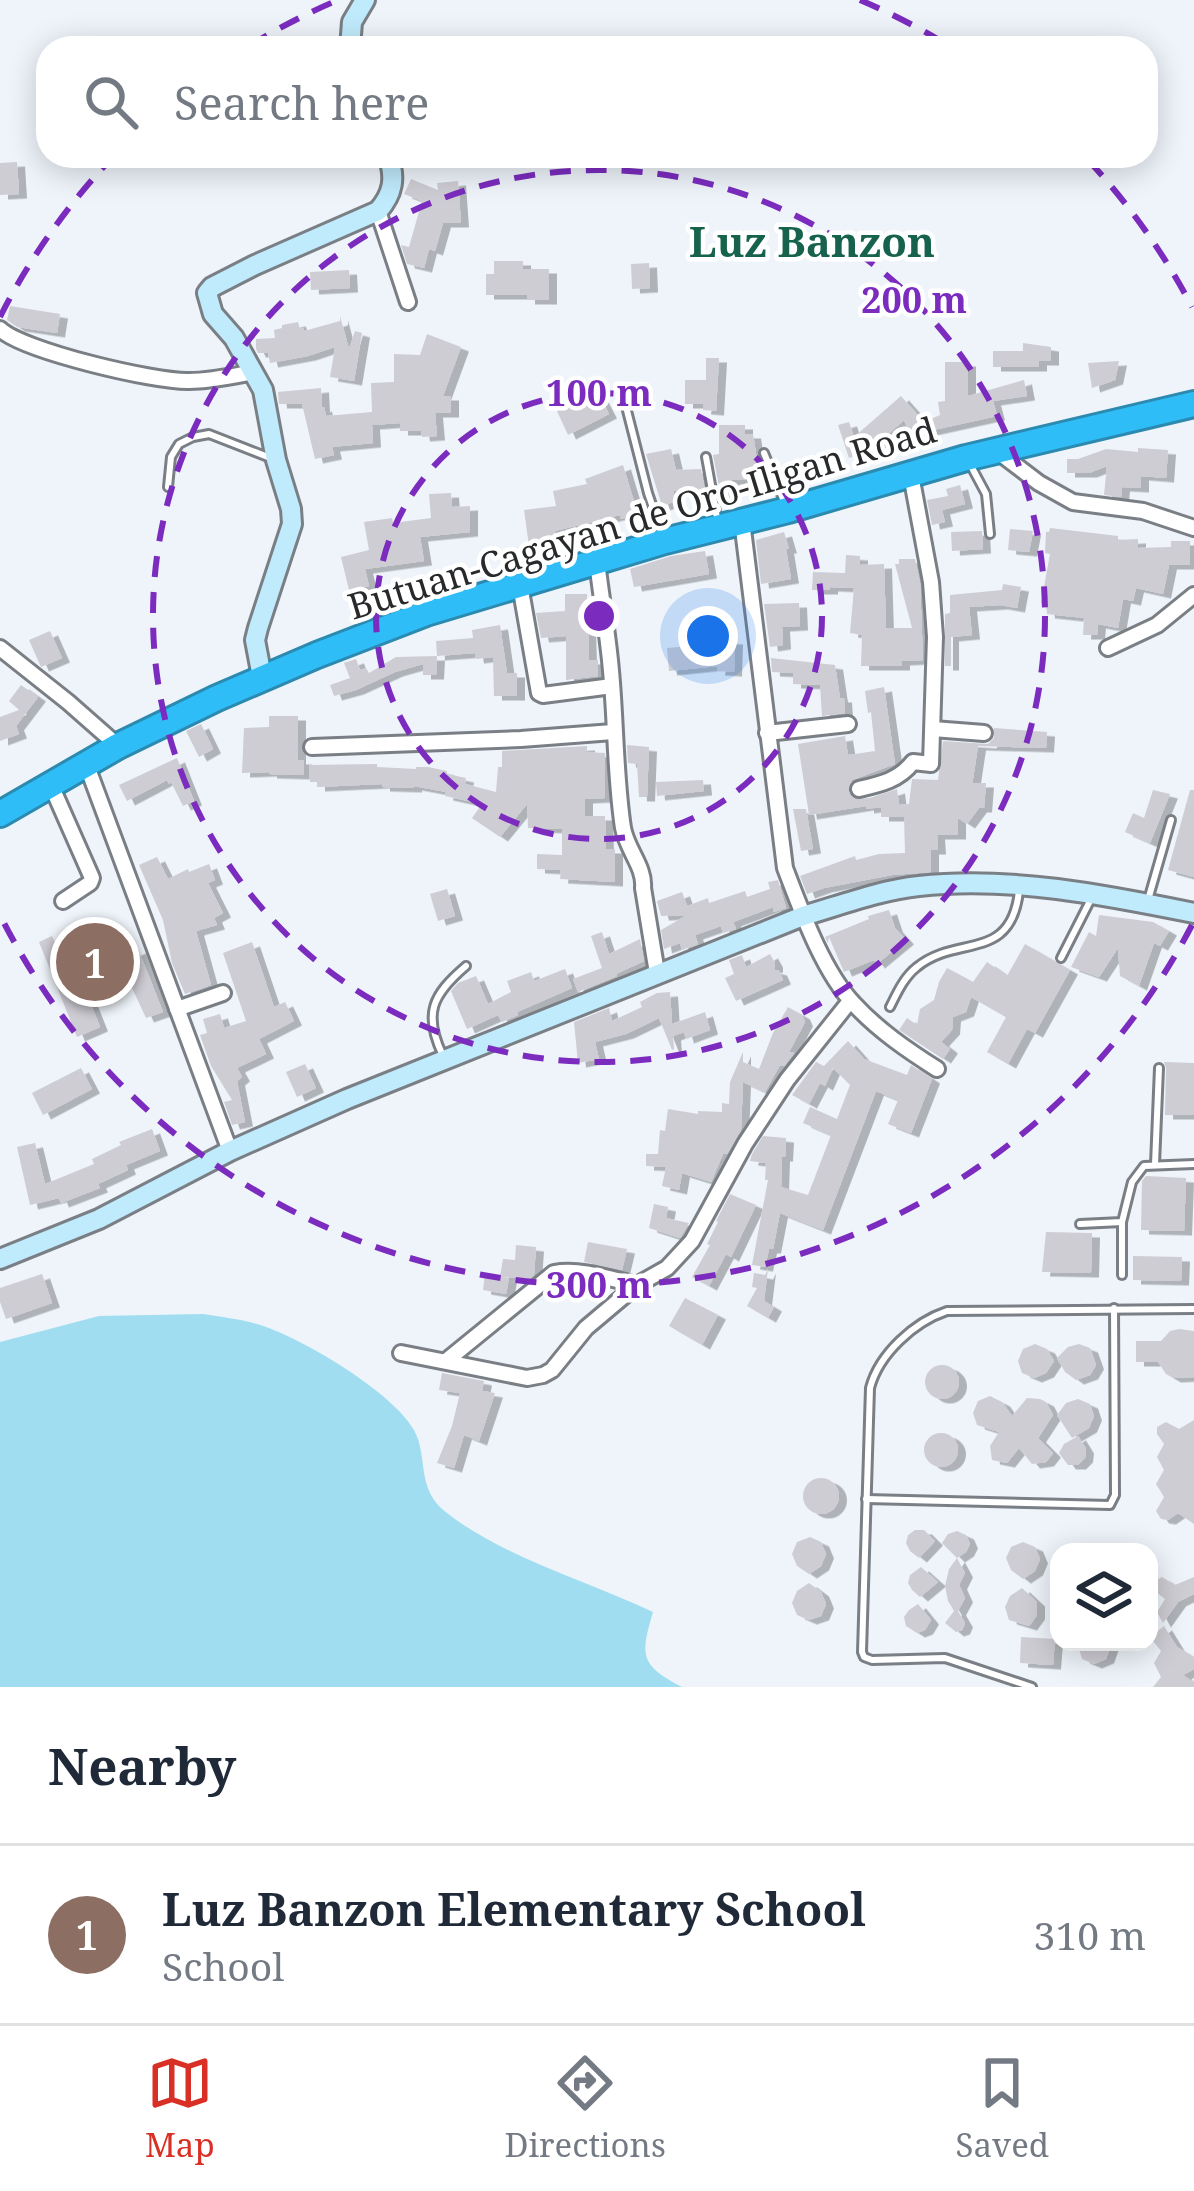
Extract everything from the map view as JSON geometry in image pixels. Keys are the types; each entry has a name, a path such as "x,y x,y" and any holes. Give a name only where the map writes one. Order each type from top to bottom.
{"highway":[{"name":"Butuan-Cagayan de Oro-Iligan Road","path":"0,814 118,746 262,677 426,613 966,458 1194,404"}],"street":[{"path":"351,36 352,22 365,0"},
{"path":"262,677 255,640 292,524 290,501 254,372 234,338 212,314 206,293 255,265 378,211 388,200 393,183 390,168"},
{"path":"378,211 408,302"},
{"path":"0,329 23,343 133,375 187,382 254,372"},
{"path":"997,451 1073,502 1143,511 1194,528"},
{"path":"859,789 888,783 913,762 931,764 932,583 911,476"},
{"path":"731,524 785,868 803,916 850,1001 902,1048 937,1069"},
{"path":"597,561 624,835 644,874 657,973"},
{"path":"520,585 538,693 612,686"},
{"path":"1108,648 1156,625 1194,595"},
{"path":"0,648 118,746"},
{"path":"767,733 848,724"},
{"path":"933,729 984,733"},
{"path":"311,747 613,731"},
{"path":"87,766 230,1150"},
{"path":"51,785 92,878 64,901"},
{"path":"0,1258 99,1219 230,1150 445,1060 803,916 873,895 916,886 1020,885 1194,914"},
{"path":"177,1009 223,993"},
{"path":"400,1353 527,1378 552,1370 586,1328 637,1285 667,1268 692,1241 745,1144 850,1001"},
{"path":"446,1361 561,1270 637,1285"}],"lane":[{"path":"622,391 647,493 665,541"},
{"path":"168,488 171,457 179,444 193,437 209,434 276,460"},
{"path":"764,453 788,510"},
{"path":"706,457 731,524"},
{"path":"966,458 986,494 990,534"},
{"path":"1147,904 1171,820"},
{"path":"890,1007 916,968 932,958 982,944 1010,924 1017,913 1020,885"},
{"path":"1061,958 1093,896"},
{"path":"445,1060 434,1038 432,1013 435,1000 466,966"},
{"path":"1155,1164 1160,1068"},
{"path":"1122,1275 1122,1222 1132,1182 1144,1166 1194,1163"},
{"path":"1080,1224 1122,1222"},
{"path":"866,1499 1110,1505 1115,1496 1114,1308"},
{"path":"1031,1687 945,1658 864,1657 872,1378 895,1345 930,1317 946,1311 1194,1309"}],"water":[{"path":"203,1314 275,1330 320,1353 387,1399 414,1430 426,1484 437,1504 494,1543 653,1612 647,1658 658,1672 682,1687 0,1687 0,1342 99,1316"}],"building":[{"path":"17,162 19,194 0,195 0,163"},
{"path":"411,179 438,190 437,183 458,181 461,223 443,223 424,268 407,264 401,245 409,247 422,201 404,194"},
{"path":"494,261 523,261 523,269 549,269 549,300 486,295 486,274 494,274"},
{"path":"649,263 650,288 632,289 631,264"},
{"path":"349,270 350,288 311,290 310,272"},
{"path":"10,306 60,314 57,333 17,327 7,320"},
{"path":"340,316 349,349 355,331 362,333 354,381 330,377 335,347 270,363 268,353 256,349 256,339 275,338 274,330 282,325 298,322 304,331 340,321"},
{"path":"427,334 461,347 443,396 451,396 451,413 435,413 437,436 400,431 400,423 372,425 373,443 332,447 334,455 315,459 302,404 279,404 278,392 321,388 326,416 372,412 371,383 394,382 394,354 420,355"},
{"path":"1023,343 1051,347 1051,361 1039,361 1039,367 993,367 993,351 1023,351"},
{"path":"706,358 719,358 716,411 703,410 704,404 685,404 685,380 706,380"},
{"path":"1119,361 1115,380 1092,388 1088,363"},
{"path":"945,362 968,362 968,396 1024,380 1027,396 993,401 997,416 929,431 932,436 915,444 910,434 905,435 904,420 868,452 849,458 838,425 849,422 854,437 901,396 924,422 940,415 938,402 945,401"},
{"path":"597,391 609,414 568,435 557,411"},
{"path":"719,425 745,425 745,434 753,434 760,480 732,480 732,495 721,496 713,455 719,454"},
{"path":"1138,448 1168,450 1166,478 1141,476 1141,488 1122,487 1121,497 1104,495 1107,466 1089,473 1067,473 1067,459 1106,449 1138,452"},
{"path":"671,449 676,470 701,469 705,491 673,491 676,501 662,506 646,454"},
{"path":"623,465 638,515 555,531 556,542 529,546 524,510 556,506 553,491 587,484 585,479"},
{"path":"960,485 965,504 942,510 945,522 932,525 927,500 948,496 946,489"},
{"path":"451,493 452,507 470,506 470,532 420,537 424,561 365,569 369,586 349,590 341,557 369,550 364,522 431,518 429,494"},
{"path":"1050,528 1138,539 1138,548 1190,541 1190,565 1169,565 1163,594 1136,588 1133,601 1123,599 1118,628 1098,624 1097,635 1083,635 1084,618 1047,614 1046,604 1041,603"},
{"path":"1010,529 1033,531 1029,552 1008,550"},
{"path":"982,531 983,549 952,551 951,532"},
{"path":"784,532 791,579 761,584 756,540"},
{"path":"705,551 709,574 634,587 630,569"},
{"path":"846,555 860,556 860,565 884,564 886,628 912,628 895,564 899,559 915,559 923,660 902,661 902,666 861,666 862,635 850,633 854,588 812,590 813,572 845,573"},
{"path":"1003,584 1021,587 1017,608 969,607 972,635 951,637 951,666 945,666 945,614 950,613 950,595 1002,590"},
{"path":"565,594 587,594 589,660 598,660 598,676 566,680 566,636 541,638 536,613 565,611"},
{"path":"799,603 800,626 782,627 783,645 770,647 764,604"},
{"path":"500,625 507,673 517,673 517,696 494,696 493,657 476,659 475,653 437,656 436,641 473,638 472,630"},
{"path":"50,631 62,658 41,667 29,640"},
{"path":"718,639 735,640 734,672 717,671 718,666 669,671 667,648 718,644"},
{"path":"437,656 436,675 423,675 423,664 334,696 330,685 350,678 344,663 356,659 360,670 366,668 369,673 396,657"},
{"path":"771,658 835,665 845,713 822,716 820,685 793,684 793,673 772,672"},
{"path":"21,685 38,697 16,726 19,734 0,741 0,717 19,710 9,701"},
{"path":"884,687 895,764 852,780 848,790 855,799 897,789 899,805 909,804 912,779 938,780 943,741 988,744 994,728 1047,732 1046,748 978,746 973,783 986,783 984,808 967,824 958,818 958,835 937,835 931,872 892,875 807,894 800,876 855,856 856,860 905,853 904,817 881,817 881,807 809,815 798,744 845,736 848,755 875,751 865,691"},
{"path":"269,716 298,716 298,760 304,760 304,775 242,773 244,728 269,727"},
{"path":"201,724 213,749 199,757 186,731"},
{"path":"627,745 649,747 647,797 639,797 637,764 628,763"},
{"path":"587,746 587,752 605,753 605,798 585,799 585,816 605,816 606,849 615,849 615,882 560,879 561,870 537,869 537,854 562,855 562,829 528,828 527,804 500,837 472,818 482,804 445,796 446,792 382,784 317,787 317,782 310,782 309,765 377,764 447,771 466,778 465,784 496,792 502,751"},
{"path":"177,758 194,801 183,806 167,780 127,801 119,785"},
{"path":"703,780 704,791 657,796 656,782"},
{"path":"1153,790 1170,794 1150,843 1125,832 1133,813 1144,818"},
{"path":"1190,790 1194,790 1194,877 1168,870"},
{"path":"793,809 806,809 813,849 801,851"},
{"path":"157,857 168,879 209,864 215,880 208,883 223,913 214,918 217,925 196,931 211,985 185,994 172,963 163,920 139,865"},
{"path":"778,880 786,908 774,912 773,907 733,922 736,929 723,933 721,926 695,935 698,944 682,950 680,943 664,949 661,930 687,915 661,916 657,901 682,892 687,906 745,891 747,897 770,889 768,882"},
{"path":"447,889 455,916 438,921 430,894"},
{"path":"889,910 895,928 906,940 877,964 874,960 844,972 825,937"},
{"path":"1099,915 1153,922 1169,931 1160,946 1154,943 1139,986 1120,976 1118,948 1099,977 1071,967 1089,932 1096,936"},
{"path":"602,932 609,954 640,939 644,961 578,992 573,979 602,968 591,936"},
{"path":"52,936 60,953 69,949 100,1027 77,1037 39,942"},
{"path":"252,942 274,1007 285,1002 294,1021 259,1039 266,1054 237,1068 242,1077 237,1081 245,1122 232,1125 224,1102 232,1100 211,1066 200,1035 207,1033 203,1019 220,1014 224,1028 246,1021 223,953"},
{"path":"1025,944 1070,970 1035,1033 1027,1029 1008,1064 987,1052 1006,1017 971,997 966,1012 953,1017 952,1030 941,1042 950,1049 943,1059 899,1030 907,1018 917,1025 920,1009 934,1000 947,968 973,982 987,962 1007,976"},
{"path":"138,949 163,1012 146,1018 118,958"},
{"path":"770,954 775,963 771,969 779,971 783,980 736,1001 725,978 734,974 729,960 742,955 746,967"},
{"path":"565,969 572,988 502,1022 498,1015 467,1029 451,991 476,976 488,1004 511,992 507,981 531,972 534,981"},
{"path":"670,992 672,1024 705,1012 710,1030 686,1039 684,1032 673,1036 672,1050 659,1018 595,1042 599,1059 578,1063 574,1022 609,1008 612,1021 642,1007 640,1002 657,993"},
{"path":"788,1007 805,1022 789,1052 794,1053 780,1065 765,1092 743,1082 741,1130 711,1182 682,1173 679,1190 662,1186 666,1167 646,1166 646,1154 658,1154 668,1109 722,1112 722,1103 729,1104 730,1082 743,1052 743,1062 759,1069"},
{"path":"848,1041 864,1059 907,1075 911,1065 932,1079 911,1133 888,1124 898,1100 876,1091 823,1230 780,1213 765,1267 752,1265 768,1180 766,1163 750,1161 752,1154 763,1136 786,1138 781,1187 808,1195 831,1135 803,1123 810,1107 837,1119 850,1085 833,1068 809,1104 792,1095 816,1062 824,1066"},
{"path":"1164,1062 1194,1063 1194,1115 1165,1115"},
{"path":"305,1064 316,1088 297,1097 286,1072"},
{"path":"81,1068 92,1089 43,1115 32,1093"},
{"path":"152,1129 160,1151 126,1165 128,1170 98,1184 100,1188 61,1203 59,1198 30,1205 17,1147 35,1143 45,1184 94,1164 92,1159 121,1145 119,1142"},
{"path":"1146,1176 1186,1178 1184,1231 1141,1230"},
{"path":"730,1194 756,1205 731,1257 726,1254 709,1286 692,1277"},
{"path":"654,1204 668,1207 666,1218 689,1223 680,1238 649,1228"},
{"path":"1046,1232 1092,1233 1091,1273 1042,1272"},
{"path":"588,1242 627,1249 622,1270 584,1262"},
{"path":"516,1245 536,1247 534,1275 529,1279 502,1277 509,1278 506,1294 483,1290 485,1274 500,1276 503,1259 515,1260"},
{"path":"1133,1256 1182,1257 1181,1281 1133,1280"},
{"path":"768,1269 764,1301 774,1307 768,1318 747,1306 757,1288 752,1287 754,1273 765,1275"},
{"path":"42,1274 52,1303 6,1319 0,1288"},
{"path":"685,1298 718,1315 702,1345 669,1326"},
{"path":"1179,1329 1194,1331 1194,1377 1173,1378 1158,1362 1136,1362 1136,1341 1161,1341"},
{"path":"1035,1344 1047,1349 1054,1361 1046,1373 1034,1378 1022,1373 1018,1361 1023,1349"},
{"path":"1079,1344 1090,1348 1096,1365 1090,1375 1076,1380 1057,1358"},
{"path":"942,1365 954,1370 959,1382 954,1394 942,1399 930,1394 925,1382 930,1370"},
{"path":"442,1373 484,1381 482,1391 495,1393 479,1441 464,1435 454,1468 437,1463 460,1393 439,1390"},
{"path":"990,1396 1002,1402 1012,1416 1027,1398 1046,1402 1053,1415 1038,1438 1053,1453 1046,1462 1032,1464 1019,1448 1007,1463 992,1460 990,1446 999,1432 977,1425 973,1413 978,1401"},
{"path":"1078,1399 1090,1404 1094,1416 1089,1428 1072,1438 1057,1415 1066,1403"},
{"path":"1194,1420 1194,1524 1178,1513 1161,1519 1156,1511 1164,1497 1156,1484 1164,1470 1157,1457 1164,1444 1157,1427 1166,1422 1179,1429"},
{"path":"941,1433 953,1438 958,1450 953,1462 941,1467 929,1462 924,1450 929,1438"},
{"path":"1078,1436 1086,1449 1085,1458 1078,1465 1068,1465 1059,1453"},
{"path":"821,1478 834,1483 839,1496 834,1509 821,1514 808,1509 803,1496 808,1483"},
{"path":"915,1530 924,1530 935,1541 919,1558 906,1543"},
{"path":"957,1531 970,1544 957,1558 942,1543"},
{"path":"810,1537 821,1542 826,1554 821,1566 809,1574 797,1566 792,1554 797,1542"},
{"path":"1023,1542 1035,1547 1040,1559 1035,1571 1023,1579 1011,1570 1006,1558 1011,1547"},
{"path":"957,1558 965,1573 959,1585 965,1598 958,1611 965,1623 956,1632 945,1623 954,1611 945,1586"},
{"path":"921,1567 938,1582 920,1597 908,1583"},
{"path":"1194,1577 1194,1594 1178,1602 1163,1623 1158,1610 1165,1599 1158,1594 1158,1579 1175,1585"},
{"path":"809,1583 821,1592 826,1604 821,1616 809,1620 797,1615 792,1603 797,1591"},
{"path":"1022,1588 1037,1602 1037,1615 1029,1626 1009,1620 1005,1607 1010,1596"},
{"path":"918,1604 931,1620 917,1633 906,1626 904,1617"},
{"path":"1164,1626 1177,1647 1194,1657 1194,1669 1183,1675 1194,1687 1153,1687 1161,1677 1154,1663 1161,1651 1158,1631"},
{"path":"1021,1637 1050,1639 1053,1665 1020,1663"},
{"path":"1080,1651 1109,1651 1106,1659 1094,1664 1082,1659"}],"place":[{"name":"Luz Banzon Elementary School","path":"95,962"}],"district":[{"name":"Luz Banzon","path":"812,242"}]}
